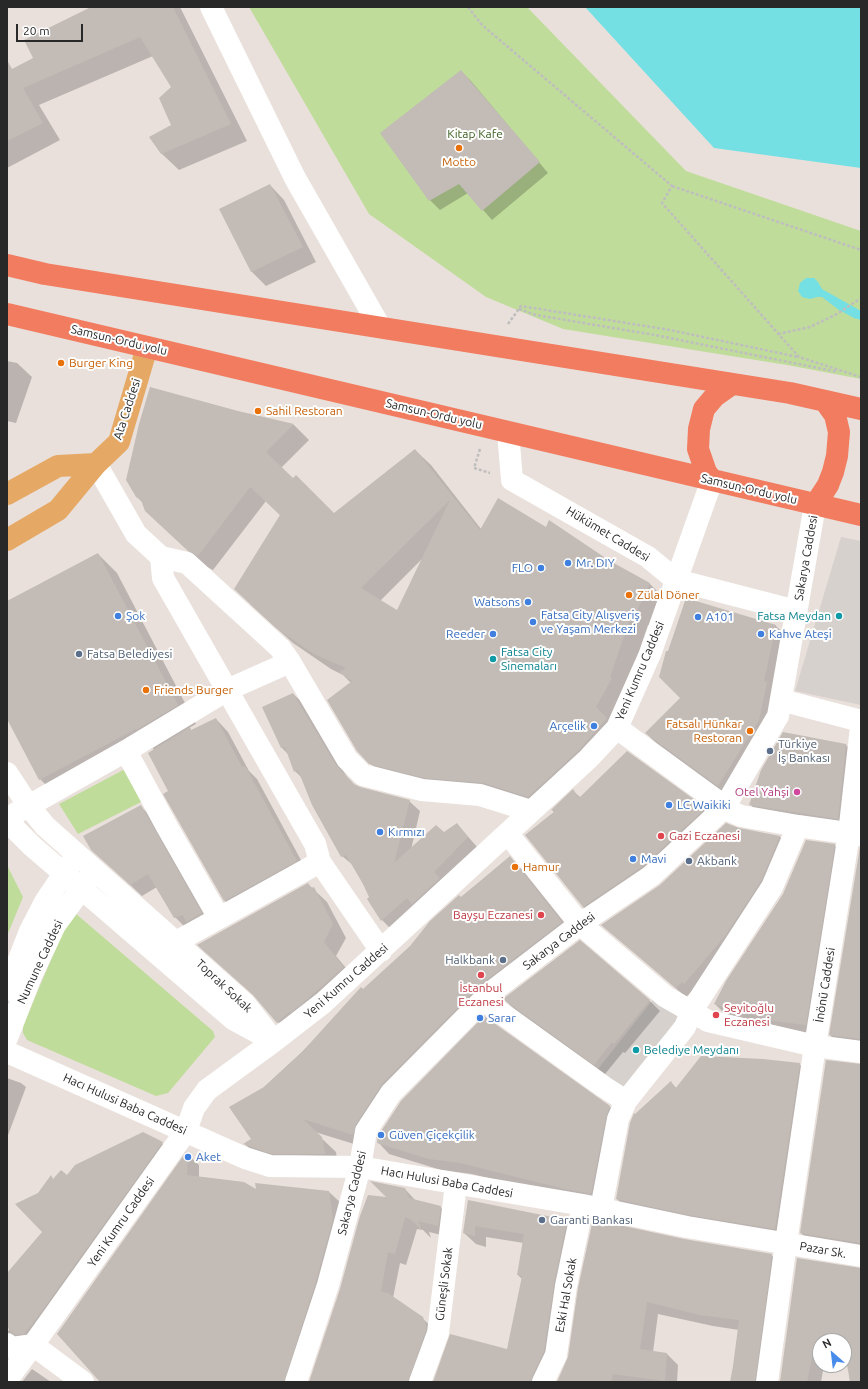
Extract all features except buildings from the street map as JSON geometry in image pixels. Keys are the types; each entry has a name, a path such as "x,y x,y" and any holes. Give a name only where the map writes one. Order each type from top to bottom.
{"highway":[{"path":"7,265 45,274 790,393 861,409"},
{"name":"Samsun-Ordu yolu","path":"7,314 861,515"},
{"path":"712,480 706,472 698,449 698,429 704,409 715,396 732,384"},
{"path":"815,505 828,485 837,456 839,432 835,415 825,401"}],"main road":[{"name":"Ata Caddesi","path":"7,540 58,510 96,464 118,442 146,347"},
{"path":"7,494 58,466 96,464"}],"street":[{"path":"211,7 295,178 380,327"},
{"name":"Hükümet Caddesi","path":"508,432 512,480 648,557 676,580 796,611"},
{"path":"96,464 136,534 161,557 187,564 280,648 290,662 347,759 363,775 422,790 480,795 531,811"},
{"name":"Yeni Kumru Caddesi","path":"7,1380 34,1345 186,1131 194,1108 207,1090 323,1003 588,759 616,728 650,654 712,480"},
{"name":"Sakarya Caddesi","path":"296,1382 328,1285 360,1167 366,1131 392,1093 490,993 580,924 651,876 724,808 778,716 815,505"},
{"path":"161,557 163,578 315,844 320,862 381,951"},
{"path":"7,818 126,751 227,690 290,662"},
{"path":"781,700 861,721"},
{"name":"İnönü Caddesi","path":"767,1382 815,1046 855,834 861,727"},
{"path":"616,728 724,808 740,816 855,834"},
{"path":"126,751 219,918"},
{"name":"Toprak Sokak","path":"7,773 28,805 45,826 246,1004 274,1041"},
{"name":"Toprak Sokak","path":"7,818 16,830 63,874 233,1019 274,1041"},
{"name":"Eski Hal Sokak","path":"543,1382 556,1355 566,1286 592,1207 618,1119 626,1101 685,1027 691,1012 772,887 798,826"},
{"path":"508,834 580,924 666,997 708,1022 815,1046 861,1052"},
{"name":"Numune Caddesi","path":"7,990 30,931 45,902 63,874 78,855"},
{"path":"176,942 320,862"},
{"name":"Numune Caddesi","path":"7,1038 31,976 55,925 95,870"},
{"path":"483,1000 604,1087 626,1101"},
{"name":"Hacı Hulusi Baba Caddesi","path":"7,1052 245,1158 270,1166 360,1167 592,1207 687,1227 786,1243"},
{"name":"Güneşli Sokak","path":"420,1382 438,1333 456,1184"},
{"name":"Pazar Sk.","path":"786,1243 861,1256"},
{"path":"7,1344 12,1348 34,1345 83,1382"}],"path":[{"path":"468,7 482,25 672,186 861,250"},
{"path":"672,186 662,203 799,357"},
{"path":"778,334 810,328 841,312 861,298"},
{"path":"508,324 522,306 670,330 799,357 861,377"},
{"path":"519,309 536,315 655,335 850,374"}],"green space":[{"name":"Kitap Kafe","path":"249,7 527,7 686,171 861,231 861,379 787,365 563,329 486,297 369,214"},
{"path":"127,768 145,800 78,834 59,804"},
{"path":"7,865 23,897 7,936"},
{"path":"75,913 213,1031 215,1037 168,1093 156,1096 27,1040 23,1033 23,1026 66,924"}],"shaded area":[{"name":"Fatsa Meydan","path":"841,537 861,541 861,705 795,691"},
{"name":"Belediye Meydanı","path":"655,997 683,1011 626,1093 594,1074"}],"water":[{"path":"585,7 861,7 861,168 714,148"},
{"path":"806,278 814,278 822,289 861,311 861,320 839,310 822,297 810,299 802,297 798,291 800,283"}],"place":[{"name":"Motto","path":"459,148"},
{"name":"Burger King","path":"61,363"},
{"name":"Sahil Restoran","path":"258,411"},
{"name":"Mr. DIY","path":"568,563"},
{"name":"FLO","path":"541,568"},
{"name":"Zülal Döner","path":"629,595"},
{"name":"Watsons","path":"528,602"},
{"name":"Şok","path":"118,616"},
{"name":"Fatsa Meydan","path":"839,616"},
{"name":"A101","path":"698,617"},
{"name":"Fatsa City Alışveriş ve Yaşam Merkezi","path":"533,622"},
{"name":"Reeder","path":"493,634"},
{"name":"Kahve Ateşi","path":"761,634"},
{"name":"Fatsa Belediyesi","path":"79,654"},
{"name":"Fatsa City Sinemaları","path":"493,659"},
{"name":"Friends Burger","path":"146,690"},
{"name":"Arçelik","path":"594,726"},
{"name":"Fatsalı Hünkar Restoran","path":"750,731"},
{"name":"Türkiye İş Bankası","path":"770,751"},
{"name":"Otel Yahşi","path":"797,792"},
{"name":"LC Waikiki","path":"669,805"},
{"name":"Kırmızı","path":"380,832"},
{"name":"Gazi Eczanesi","path":"661,836"},
{"name":"Mavi","path":"633,859"},
{"name":"Akbank","path":"689,861"},
{"name":"Hamur","path":"515,867"},
{"name":"Bayşu Eczanesi","path":"541,915"},
{"name":"Halkbank","path":"503,960"},
{"name":"İstanbul Eczanesi","path":"481,975"},
{"name":"Seyitoğlu Eczanesi","path":"716,1015"},
{"name":"Sarar","path":"480,1018"},
{"name":"Belediye Meydanı","path":"636,1050"},
{"name":"Güven Çiçekçilik","path":"381,1135"},
{"name":"Aket","path":"188,1157"},
{"name":"Garanti Bankası","path":"542,1220"}]}
